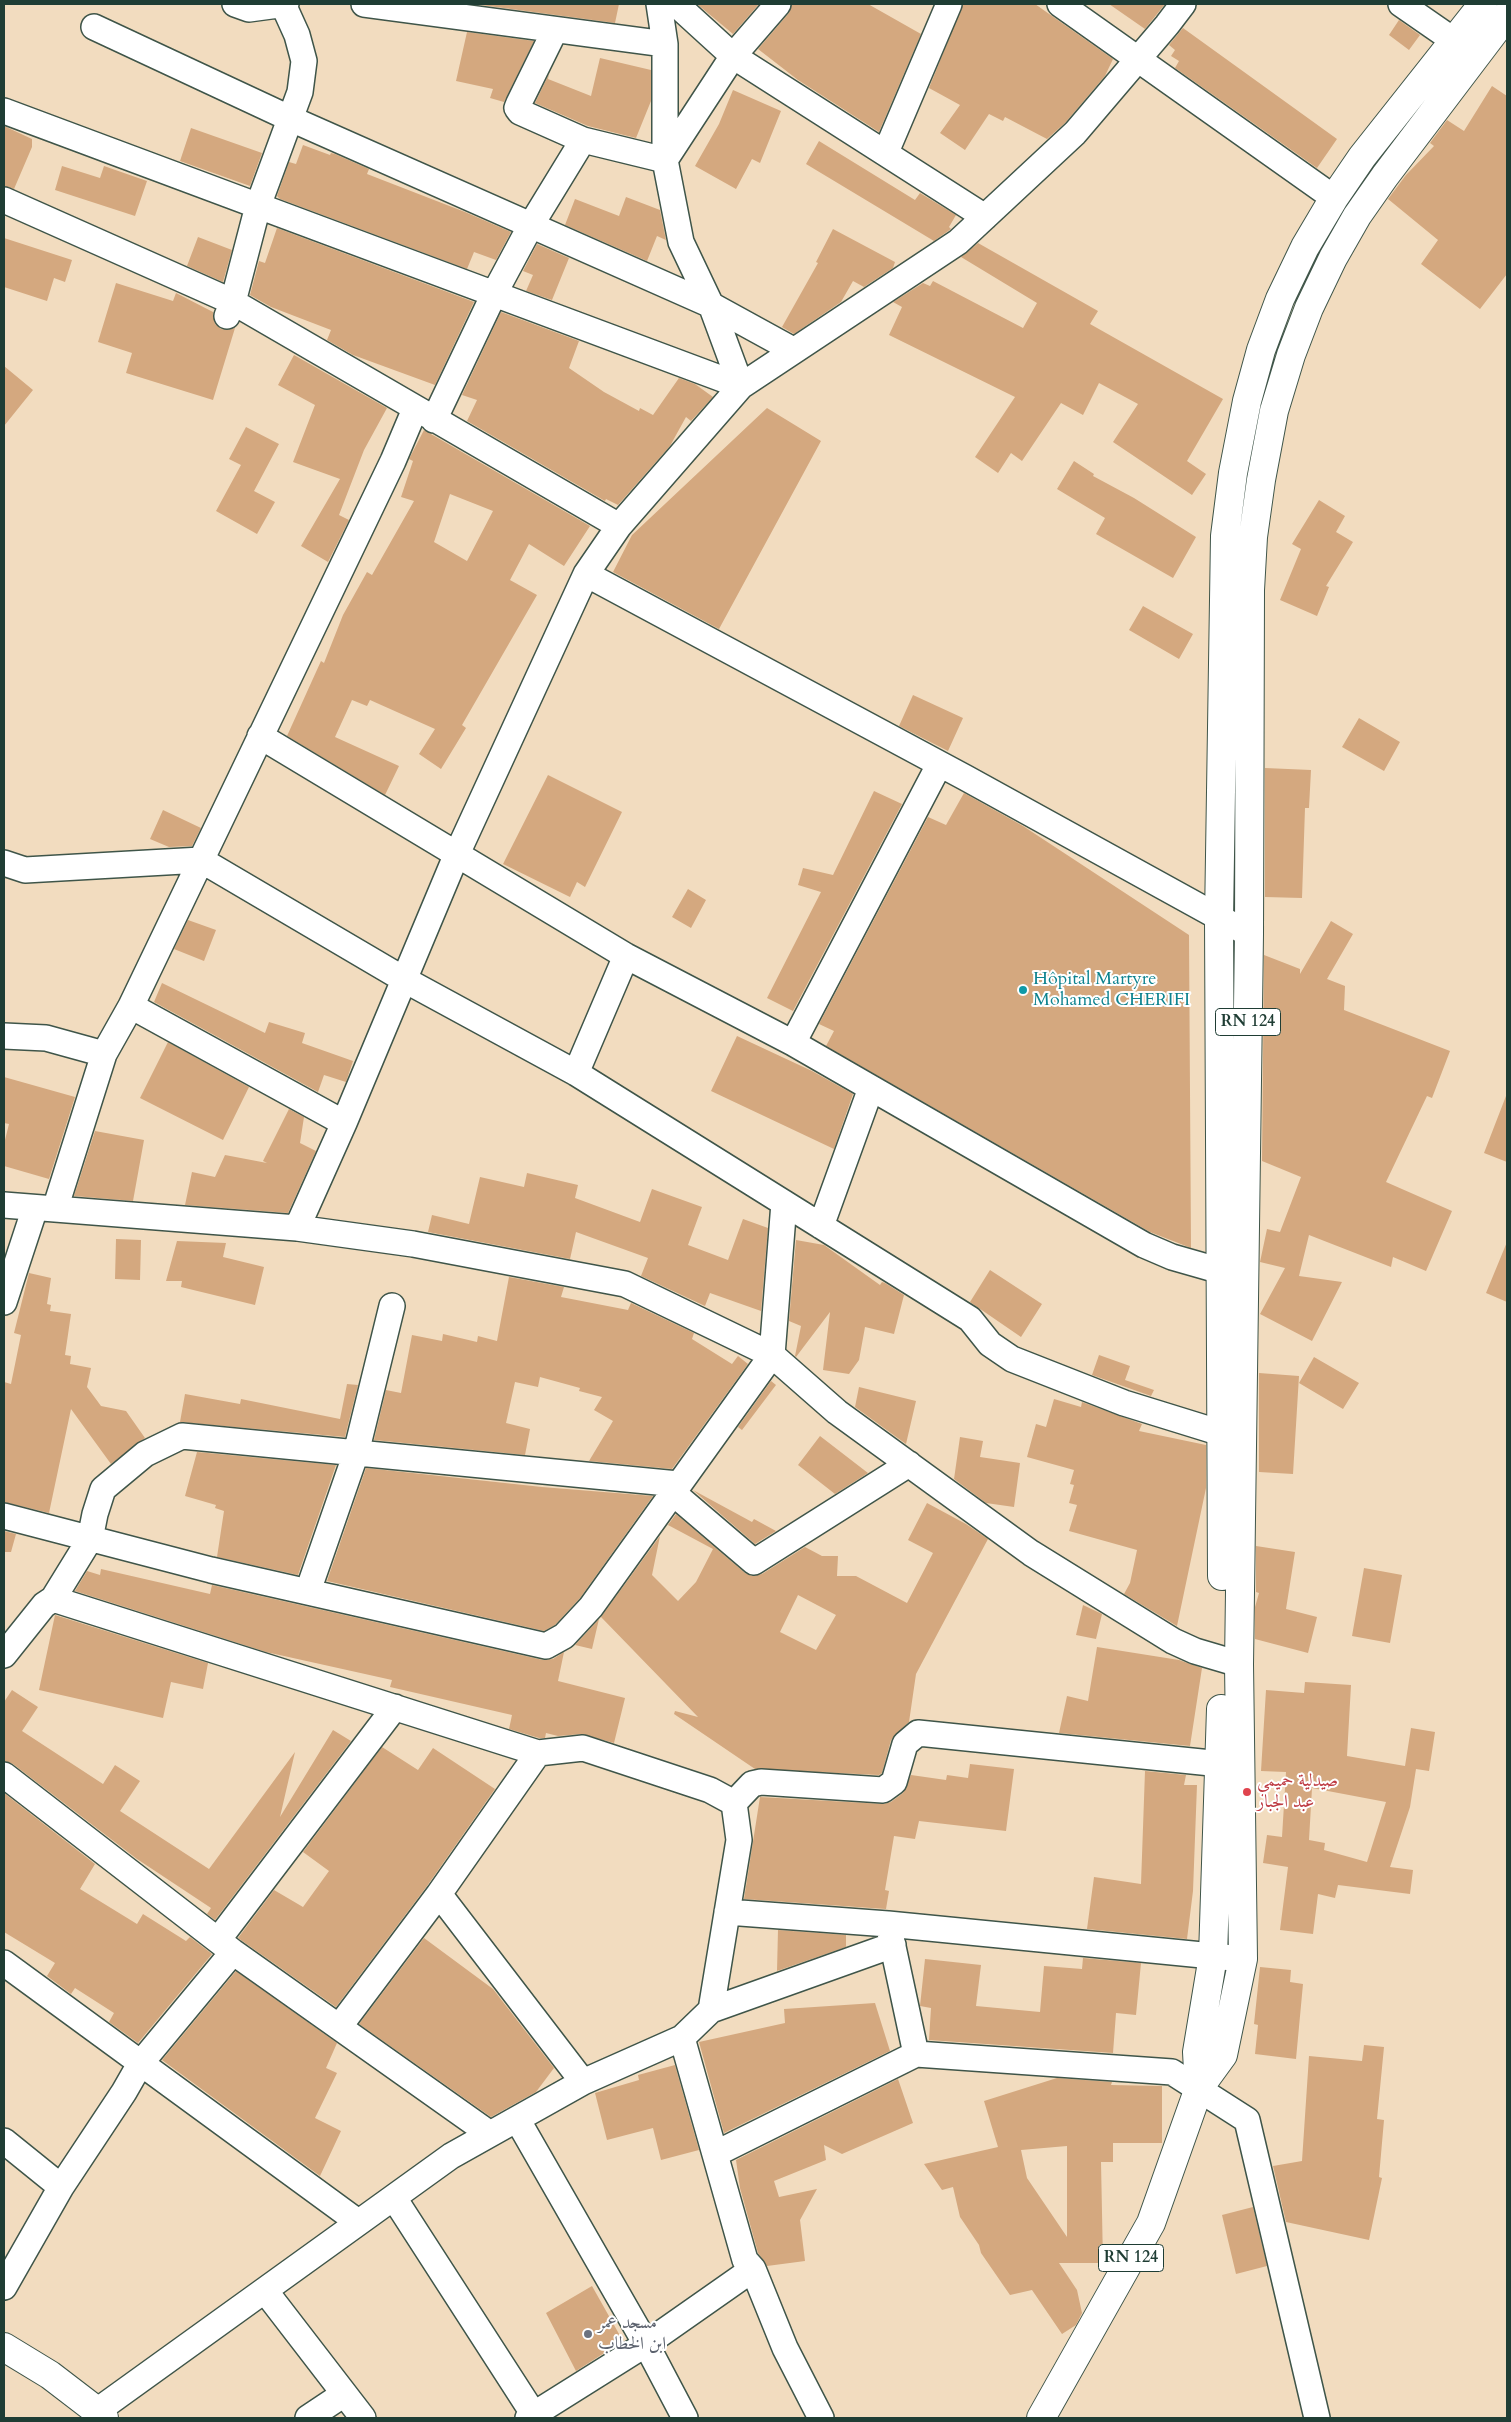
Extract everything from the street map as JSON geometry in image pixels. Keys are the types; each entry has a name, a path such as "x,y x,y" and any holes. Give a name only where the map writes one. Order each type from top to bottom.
{"main road":[{"name":"RN 124","path":"1041,2418 1151,2223 1199,2088 1223,2055 1243,1959 1221,1433 1219,919 1225,536 1233,473 1247,401 1261,350 1280,299 1305,247 1334,198 1362,157 1483,4"},
{"name":"RN 124","path":"1199,2088 1197,2052 1213,1956 1221,1764 1231,1662 1249,934 1251,581 1257,508 1274,411 1291,355 1333,258 1357,216 1390,168 1507,15"},
{"path":"1247,401 1274,411"},
{"path":"4,2347 50,2375 100,2415"}],"street":[{"path":"230,309 258,206 300,92 304,61 297,36 284,4 249,9 235,4"},
{"path":"364,4 665,44"},
{"path":"659,4 665,44 666,160 681,242 711,306 741,386"},
{"path":"676,4 733,56 985,217"},
{"path":"666,160 733,56 778,4"},
{"path":"886,152 949,4"},
{"path":"1060,4 1137,61 1334,198"},
{"path":"296,1228 344,1123 456,856 586,574 619,526 741,386 958,242 1075,133 1183,4"},
{"path":"1401,4 1453,40"},
{"path":"94,27 289,118 711,306 793,350"},
{"path":"555,30 518,108 520,112 583,140 666,160"},
{"path":"4,111 741,386"},
{"path":"4,1302 45,1208 104,1054 130,1006 393,461 425,414 531,225 583,140"},
{"path":"4,200 230,309 425,414 619,526"},
{"path":"586,574 1249,934"},
{"path":"260,736 456,856 626,956 792,1043 1144,1245 1172,1257 1221,1271"},
{"path":"792,1043 939,764"},
{"path":"4,863 25,870 201,860 405,980 576,1073 970,1319 990,1344 1012,1359 1124,1403 1221,1433"},
{"path":"576,1073 626,956"},
{"path":"130,1006 344,1123"},
{"path":"4,1036 46,1038 104,1054"},
{"path":"821,1226 871,1088"},
{"path":"4,1516 308,1592 546,1646 564,1636 591,1607 772,1355 784,1203"},
{"path":"4,1205 296,1228 412,1244 625,1284 772,1355 837,1412 1031,1553 1173,1641 1231,1662"},
{"path":"308,1592 356,1453 392,1306"},
{"path":"4,1655 44,1605 53,1599 90,1539 103,1489 145,1454 182,1436 675,1488 754,1562 909,1464"},
{"path":"53,1599 538,1752 583,1748 710,1790 734,1803"},
{"path":"4,2287 61,2187 124,2092 140,2064 395,1707"},
{"path":"734,1803 752,1784 762,1782 883,1790 894,1782 905,1744 918,1733 1221,1764"},
{"path":"339,2027 439,1894 538,1752"},
{"path":"4,1775 226,1946 490,2134"},
{"path":"711,2010 739,1840 734,1803"},
{"path":"439,1894 583,2082"},
{"path":"727,1912 890,1934 1243,1959"},
{"path":"100,2415 358,2222 451,2156 583,2082 682,2038 711,2010 890,1934"},
{"path":"890,1934 916,2054"},
{"path":"4,1963 358,2222"},
{"path":"682,2038 745,2260 753,2269 785,2348 821,2418"},
{"path":"715,2154 916,2054 1172,2072 1247,2120 1316,2418"},
{"path":"517,2119 646,2344 684,2418"},
{"path":"4,2141 61,2187"},
{"path":"394,2198 533,2417 646,2344 753,2269"},
{"path":"266,2292 363,2418"},
{"path":"308,2418 344,2394"}],"building":[{"path":"474,4 619,4 615,23"},
{"path":"697,4 759,4 733,34"},
{"path":"792,4 868,4 921,34 879,132 798,80 758,49 789,13"},
{"path":"963,4 1035,4 1113,59 1105,76 1065,123 1047,139 1005,117 1003,121 989,114 965,150 940,133 960,105 929,88"},
{"path":"1109,4 1165,4 1145,29"},
{"path":"1399,20 1420,35 1409,50 1389,35"},
{"path":"1183,28 1337,139 1317,168 1175,68 1179,61 1171,56 1175,50 1169,45"},
{"path":"467,32 534,41 504,102 490,98 493,89 456,81"},
{"path":"600,58 651,70 651,101 636,138 588,126 535,103 549,74 548,79 591,96"},
{"path":"1492,86 1507,96 1507,274 1480,309 1421,264 1438,240 1388,199 1406,175 1434,146 1430,143 1447,120 1464,131"},
{"path":"733,90 781,111 760,163 752,159 736,189 695,166 719,124"},
{"path":"4,126 32,139 32,147 14,189 4,186"},
{"path":"191,128 262,153 250,186 180,161"},
{"path":"819,141 915,200 920,193 956,215 949,227 951,229 934,241 806,164"},
{"path":"303,145 330,155 331,153 335,154 369,169 367,174 511,232 496,260 474,252 467,269 280,199 277,196 289,162 296,164"},
{"path":"62,166 100,178 104,166 147,181 135,216 55,190"},
{"path":"626,197 660,210 666,240 657,236 647,261 565,225 575,199 619,216"},
{"path":"277,228 474,302 435,385 353,355 327,340 331,330 271,307 250,295 259,261 265,263"},
{"path":"833,229 895,262 893,268 864,287 853,281 841,302 794,334 782,327 818,263 816,262"},
{"path":"198,237 232,250 223,282 187,266"},
{"path":"4,238 72,260 65,282 54,278 47,301 4,287"},
{"path":"978,243 1098,311 1090,324 1223,399 1187,461 1206,474 1192,495 1113,442 1138,404 1099,383 1083,415 1061,403 1022,461 1011,453 998,473 975,457 1015,397 889,335 902,307 893,302 923,283 930,286 933,281 1023,328 1037,303 961,257"},
{"path":"537,244 569,258 552,300 526,291 533,275 523,271"},
{"path":"116,283 173,301 176,293 213,312 215,324 221,329 235,328 213,400 126,373 132,353 98,342"},
{"path":"501,312 579,341 569,368 604,392 639,411 640,408 653,415 679,378 695,384 713,397 691,421 686,417 670,446 618,505 606,499 605,501 467,421 477,400 462,395"},
{"path":"294,355 387,408 364,450 339,515 349,520 328,562 301,546 340,479 293,462 315,405 278,385"},
{"path":"4,366 33,390 4,426"},
{"path":"767,408 821,441 719,629 613,572 632,535"},
{"path":"246,427 279,444 254,491 275,502 257,534 216,511 241,465 229,459"},
{"path":"424,430 590,526 564,566 529,544 510,580 537,595 462,725 466,728 441,769 419,754 435,729 370,700 367,706 352,700 335,737 399,766 385,795 287,736 321,661 324,663 343,615 367,572 372,575 414,501 401,497 413,461 409,459","holes":["450,494 493,511 467,561 434,542"]},
{"path":"1074,461 1094,474 1093,476 1134,498 1196,537 1173,578 1096,534 1105,518 1057,489"},
{"path":"1319,500 1345,516 1336,532 1353,542 1326,586 1329,587 1317,616 1280,600 1301,549 1292,544"},
{"path":"1143,606 1193,634 1179,659 1129,630"},
{"path":"913,695 963,718 948,751 899,726"},
{"path":"1359,718 1400,742 1384,771 1342,747"},
{"path":"1265,768 1311,770 1309,808 1305,808 1302,898 1265,897"},
{"path":"548,775 622,812 585,887 577,882 570,897 503,864"},
{"path":"874,791 902,804 793,1011 767,998 821,892 798,885 803,868 833,875"},
{"name":"Hôpital Martyre Mohamed CHERIFI","path":"964,793 1023,826 1189,935 1191,1248 1150,1232 826,1046 834,1031 819,1024 928,817 946,825"},
{"path":"163,810 201,828 192,846 169,847 150,839"},
{"path":"688,889 706,900 691,928 672,917"},
{"path":"188,920 216,930 204,961 174,949"},
{"path":"1331,921 1353,934 1327,979 1345,986 1344,1010 1450,1051 1432,1098 1427,1096 1386,1182 1452,1211 1426,1271 1393,1257 1391,1267 1309,1235 1299,1276 1342,1282 1312,1341 1260,1314 1285,1268 1260,1262 1267,1229 1280,1232 1301,1177 1262,1161 1264,955 1300,969 1300,974"},
{"path":"162,983 265,1033 269,1022 305,1033 302,1043 353,1061 346,1082 324,1075 318,1092 154,1002"},
{"path":"737,1036 812,1071 853,1094 834,1149 711,1091"},
{"path":"168,1042 249,1087 223,1140 140,1098"},
{"path":"4,1077 75,1097 49,1179 4,1166 4,1144 9,1124 4,1123"},
{"path":"1507,1096 1507,1162 1484,1153"},
{"path":"289,1109 304,1117 300,1143 316,1151 288,1213 185,1205 192,1172 215,1177 225,1155 267,1163 263,1161"},
{"path":"95,1131 144,1140 133,1201 74,1196"},
{"path":"527,1173 578,1185 575,1198 640,1222 652,1189 702,1207 688,1245 728,1260 743,1219 768,1228 761,1311 710,1293 705,1306 641,1276 648,1258 576,1232 570,1259 428,1232 432,1215 469,1224 480,1177 524,1187"},
{"path":"116,1239 141,1240 140,1280 115,1279"},
{"path":"796,1240 824,1245 880,1285 882,1282 885,1283 904,1295 894,1334 865,1327 859,1360 849,1374 823,1370 830,1312 795,1356 801,1326 789,1321"},
{"path":"177,1241 226,1243 223,1257 264,1267 255,1305 181,1287 182,1281 166,1281"},
{"path":"1507,1242 1507,1302 1486,1293"},
{"path":"990,1270 1042,1304 1021,1337 970,1302"},
{"path":"29,1273 51,1278 47,1304 51,1305 50,1311 71,1314 65,1355 71,1356 70,1364 91,1368 87,1387 101,1406 126,1411 145,1438 111,1464 71,1409 49,1513 4,1502 4,1382 11,1384 21,1335 14,1333"},
{"path":"509,1277 564,1287 561,1297 628,1310 631,1303 694,1333 692,1339 732,1364 738,1356 748,1364 672,1469 589,1461 613,1421 594,1410 602,1397 579,1391 580,1388 540,1377 538,1387 515,1382 506,1423 530,1429 525,1455 374,1440 386,1390 401,1393 412,1335 442,1341 443,1334 477,1342 478,1336 497,1341"},
{"path":"1099,1355 1130,1366 1125,1380 1154,1390 1151,1396 1092,1375"},
{"path":"1314,1357 1359,1383 1343,1409 1299,1383"},
{"path":"1259,1373 1299,1376 1293,1474 1259,1472"},
{"path":"771,1381 776,1385 742,1430 738,1427"},
{"path":"347,1384 358,1385 345,1437 180,1422 185,1394 240,1404 241,1399 340,1419"},
{"path":"859,1387 916,1401 906,1444 855,1407"},
{"path":"1054,1399 1081,1407 1082,1402 1142,1424 1139,1431 1206,1445 1206,1488 1177,1626 1124,1594 1130,1583 1137,1550 1069,1531 1077,1505 1069,1503 1074,1485 1070,1484 1074,1470 1027,1457 1036,1424 1046,1427"},
{"path":"820,1436 868,1473 835,1494 798,1465"},
{"path":"960,1437 983,1441 980,1457 1020,1463 1014,1507 986,1503 954,1479"},
{"path":"197,1452 336,1465 298,1575 217,1557 224,1511 215,1508 216,1505 185,1496"},
{"path":"366,1468 542,1487 653,1496 580,1598 555,1625 544,1631 327,1581"},
{"path":"693,1490 752,1522 754,1519 776,1531 755,1544"},
{"path":"927,1503 966,1524 988,1539 916,1674 909,1722 891,1740 882,1773 879,1775 755,1769 674,1714 675,1711 698,1717 601,1617 660,1536 652,1575 678,1601 696,1582 713,1549 668,1525 676,1514 745,1573 752,1576 762,1574 805,1547 822,1556 838,1556 837,1576 856,1576 907,1603 933,1553 908,1540","holes":["798,1595 836,1615 816,1650 780,1632"]},
{"path":"4,1531 16,1534 11,1552 4,1552"},
{"path":"1256,1546 1295,1552 1286,1609 1317,1617 1308,1653 1255,1639 1255,1607 1259,1593 1256,1592"},
{"path":"1364,1568 1402,1575 1390,1643 1352,1636"},
{"path":"101,1569 210,1594 212,1585 543,1660 553,1659 564,1652 558,1681 625,1698 614,1743 582,1734 558,1736 546,1733 545,1738 539,1738 509,1729 512,1715 390,1687 392,1680 266,1652 75,1591 87,1571 100,1575"},
{"path":"1083,1605 1102,1614 1096,1639 1076,1635"},
{"path":"55,1615 208,1663 203,1689 171,1682 163,1718 39,1690"},
{"path":"599,1619 592,1649 575,1645"},
{"path":"1097,1647 1179,1660 1202,1668 1190,1746 1059,1733 1067,1696 1088,1701"},
{"path":"1305,1682 1351,1685 1347,1756 1405,1766 1411,1728 1435,1732 1429,1771 1416,1769 1410,1807 1390,1867 1413,1870 1410,1894 1338,1885 1335,1898 1318,1894 1313,1934 1280,1930 1288,1867 1263,1863 1267,1835 1282,1837 1286,1772 1261,1771 1266,1690 1304,1693","holes":["1312,1788 1386,1802 1367,1862 1324,1850 1325,1843 1309,1840"]},
{"path":"12,1690 38,1707 22,1731 103,1784 115,1765 140,1781 120,1811 209,1869 295,1752 280,1817 333,1730 351,1741 215,1920 207,1914 211,1908 137,1859 13,1764 4,1761 4,1702"},
{"path":"382,1747 418,1770 433,1748 495,1789 427,1886 336,2007 238,1938 274,1890 303,1907 329,1871 303,1852"},
{"path":"970,1764 1014,1769 1006,1831 919,1821 915,1839 894,1836 885,1890 889,1891 886,1909 744,1899 760,1797 883,1804 891,1802 903,1793 911,1775 946,1780 947,1775 968,1778"},
{"path":"1145,1771 1186,1775 1184,1785 1197,1785 1193,1891 1187,1939 1087,1929 1094,1877 1141,1884"},
{"path":"4,1793 95,1864 80,1889 137,1924 143,1914 186,1941 190,1937 212,1954 138,2043 109,2022 114,2013 75,1988 71,1994 47,1976 55,1963 4,1932"},
{"path":"778,1930 846,1935 846,1947 777,1971"},
{"path":"424,1938 493,1989 554,2068 536,2092 491,2117 359,2024"},
{"path":"1083,1958 1141,1963 1136,2015 1116,2013 1113,2053 929,2040 931,2008 920,2006 925,1959 981,1965 976,2006 1040,2012 1044,1966 1082,1969"},
{"path":"1260,1967 1291,1970 1290,1982 1303,1984 1296,2059 1255,2054 1258,2025 1254,2024"},
{"path":"236,1971 337,2043 326,2068 337,2073 315,2118 341,2131 320,2176 162,2060"},
{"path":"875,2003 890,2051 724,2133 699,2042 785,2023 784,2009"},
{"path":"1364,2045 1384,2047 1377,2119 1384,2120 1379,2177 1382,2178 1369,2240 1286,2222 1273,2166 1302,2161 1309,2056 1362,2061"},
{"path":"675,2065 699,2150 661,2160 653,2128 607,2140 595,2093 639,2080 638,2075"},
{"path":"1057,2078 1112,2082 1111,2085 1162,2086 1162,2143 1113,2143 1113,2162 1101,2162 1103,2263 1059,2263 1077,2290 1082,2313 1076,2325 1062,2334 1032,2290 1010,2295 981,2253 979,2245 960,2217 953,2187 942,2190 924,2164 998,2147 984,2101","holes":["1067,2146 1067,2237 1027,2178 1021,2150"]},
{"path":"898,2079 913,2123 842,2154 824,2145 826,2160 774,2181 779,2197 817,2189 800,2220 805,2261 767,2266 758,2253 740,2188 736,2160"},
{"path":"1253,2207 1267,2266 1236,2274 1222,2215"},
{"name":"مسجد عمر ابن الخطاب","path":"592,2286 623,2341 576,2371 546,2313"}],"place":[{"name":"Hôpital Martyre Mohamed CHERIFI","path":"1023,990"},
{"name":"صيدلية حميمي عبد الجبار","path":"1247,1792"},
{"name":"مسجد عمر ابن الخطاب","path":"588,2334"}]}
